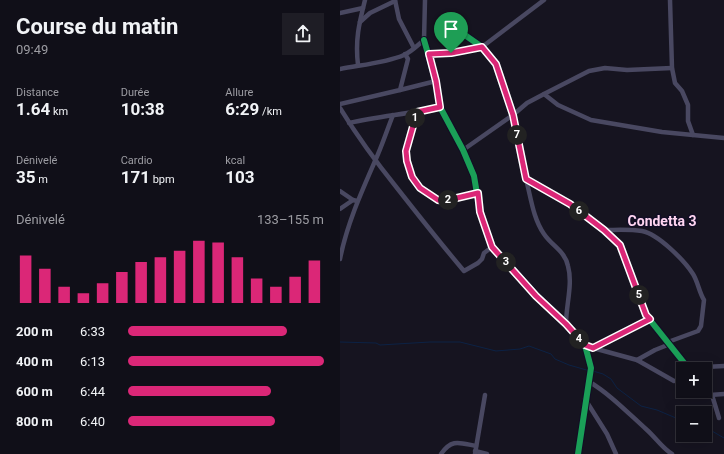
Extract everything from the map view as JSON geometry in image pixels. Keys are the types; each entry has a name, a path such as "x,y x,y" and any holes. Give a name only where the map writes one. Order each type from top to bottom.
{"street":[{"path":"358,66 356,50 357,33 365,0"},
{"path":"360,22 370,13 395,0 399,19 414,48"},
{"path":"425,0 424,40 436,81 440,107 463,150 474,176 480,212 492,247 536,296 566,324 585,345 637,360 674,381"},
{"path":"429,54 451,53 482,47 544,0"},
{"path":"670,0 672,68 675,82 682,91 688,105 688,121 693,135"},
{"path":"340,13 363,8"},
{"path":"462,33 482,47 496,64 513,115 536,220 550,242 563,253 568,266 569,293 566,324"},
{"path":"340,69 394,58 405,54 424,40"},
{"path":"400,90 408,58 405,54"},
{"path":"463,150 513,115 527,103 589,72 605,68 627,70 672,68"},
{"path":"340,104 436,81"},
{"path":"544,94 558,105 591,120 662,132 724,138"},
{"path":"349,123 440,107"},
{"path":"340,108 375,161 464,271 478,263 482,259 484,253 492,247"},
{"path":"417,112 406,151 407,161 412,177 420,188 438,200 444,201 478,193"},
{"path":"340,259 355,200 375,161 393,115"},
{"path":"526,179 570,204 604,230 620,245 646,315 684,362"},
{"path":"340,191 355,200"},
{"path":"340,209 355,200"},
{"path":"604,230 643,231 655,237 684,260 694,276 699,292 704,300 701,326 698,331 669,343 637,360"},
{"path":"593,348 650,319"},
{"path":"578,454 590,370 585,345"},
{"path":"712,367 724,366"},
{"path":"588,381 609,395 652,435 665,450 672,454"},
{"path":"719,418 712,395 724,394"},
{"path":"475,451 486,395"},
{"path":"585,399 607,434 616,454"},
{"path":"441,454 451,443 454,442 475,451 487,454"}],"waterway":[{"path":"340,342 376,343 380,345 460,342 496,351 520,349 529,346 551,354 555,359 569,365 590,371"},
{"path":"593,371 603,374 611,379 617,388 641,406 657,410 676,418"},
{"path":"712,431 724,438"}],"cycle path":[{"path":"462,33 482,47 496,64 513,115 526,179 570,204 604,230 620,245 646,315 683,362"},
{"path":"424,40 436,81 440,107 463,150 474,176 480,212 492,247 585,345 591,368 578,454"}],"district":[{"name":"Сondetta 3","path":"662,221"}],"route":[{"path":"482,47 496,64 513,115 526,179 570,204 604,230 620,245 646,315 650,319 593,348 585,345 566,324 536,296 492,247 480,212 478,193 444,201 438,200 420,188 412,177 407,161 406,151 417,112 440,107 436,81 429,54 451,53 482,47"}]}
